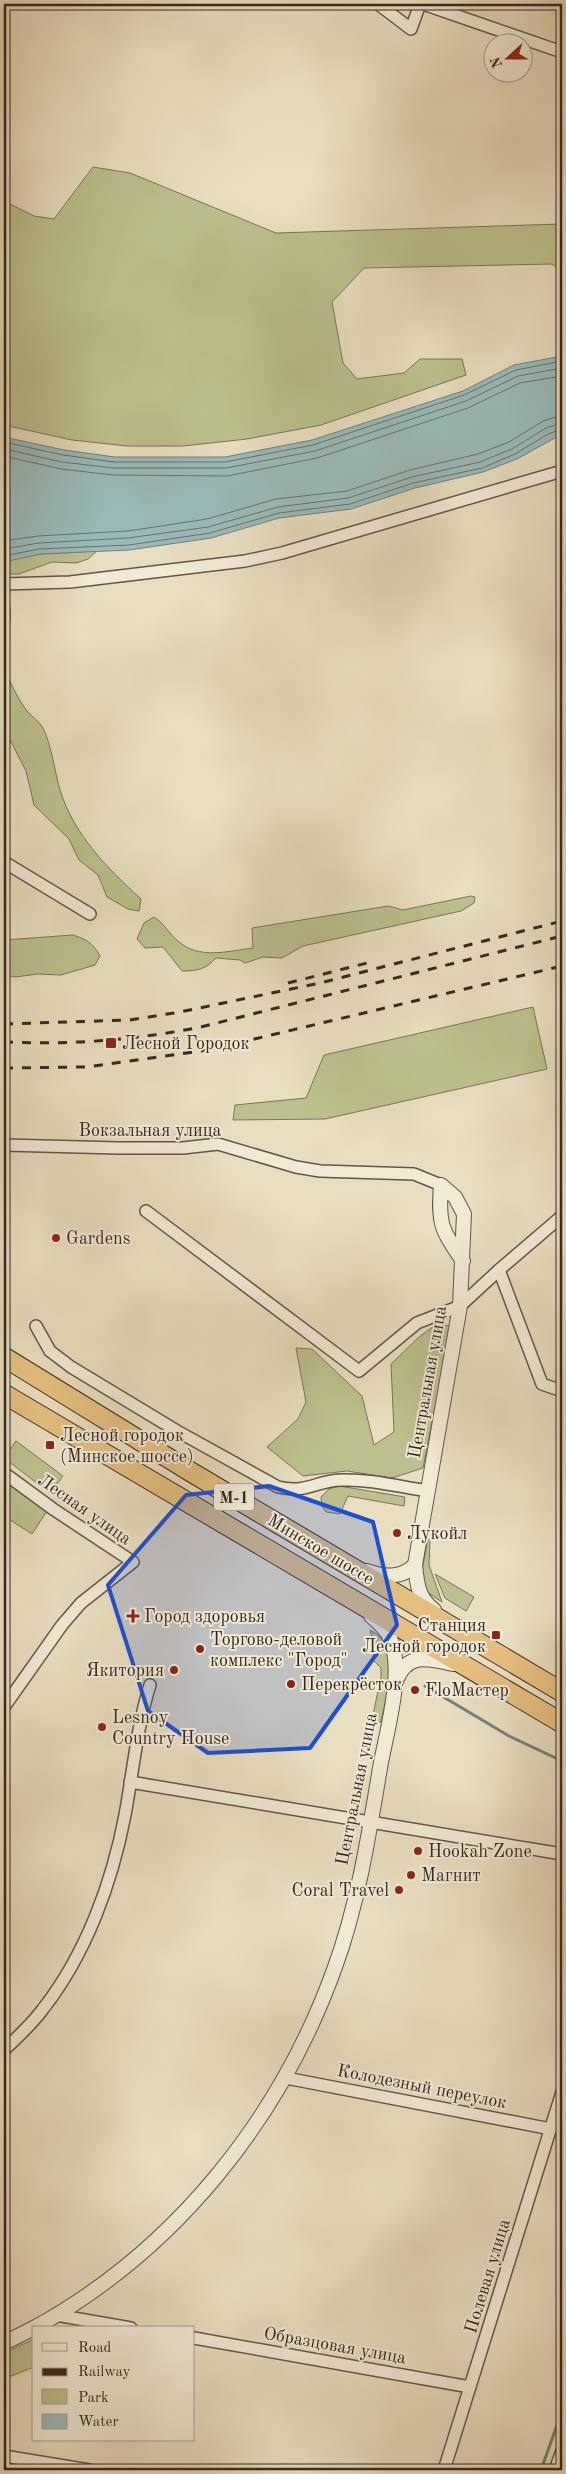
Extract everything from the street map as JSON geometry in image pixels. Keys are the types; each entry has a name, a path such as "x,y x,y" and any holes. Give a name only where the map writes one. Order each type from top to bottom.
{"highway":[{"name":"Минское шоссе","path":"4,1357 347,1565 562,1692"},
{"name":"Минское шоссе","path":"4,1394 562,1723"}],"street":[{"path":"378,4 411,29 421,4 562,52"},
{"path":"4,584 70,582 245,561 282,553 562,471"},
{"path":"4,862 90,914"},
{"name":"Вокзальная улица","path":"4,1145 183,1148 218,1144 296,1167 320,1171 414,1174 441,1185"},
{"path":"441,1185 440,1224 445,1235 463,1261"},
{"name":"Центральная улица","path":"441,1185 455,1197 464,1214 460,1306 415,1565 418,1590 425,1603 466,1635"},
{"path":"146,1211 359,1371 417,1323 460,1306 562,1216"},
{"path":"499,1270 542,1384 562,1391"},
{"path":"36,1326 50,1351 71,1367 177,1431 278,1487 291,1490 306,1489 340,1480 360,1480 428,1491"},
{"name":"Лесная улица","path":"4,1473 133,1562 80,1603 62,1625 4,1707"},
{"path":"347,1565 388,1576 401,1575 415,1565"},
{"name":"Центральная улица","path":"37,2326 103,2284 146,2249 187,2211 229,2162 286,2078 311,2027 348,1928 371,1823 395,1684 396,1653 390,1636 356,1600"},
{"path":"395,1684 406,1664 418,1658 468,1667"},
{"path":"4,2050 44,2008 72,1962 93,1922 107,1884 118,1844 150,1685"},
{"path":"130,1782 562,1854"},
{"name":"Колодезный переулок","path":"286,2078 551,2129"},
{"name":"Полевая улица","path":"444,2470 562,2092"},
{"path":"56,2315 119,2326"},
{"name":"Центральная улица","path":"4,2342 32,2329"},
{"name":"Образцовая улица","path":"195,2338 470,2387"},
{"path":"555,2470 562,2451"},
{"path":"4,2456 89,2470"}],"highlighted area":[{"path":"269,1486 373,1522 397,1625 310,1748 208,1753 148,1711 108,1585 186,1495"}],"green space":[{"path":"93,167 130,173 276,233 562,224 562,272 552,264 364,268 332,302 343,363 357,379 404,373 420,359 462,359 466,375 321,425 247,439 183,446 127,446 72,440 4,425 4,201 34,216 54,219"},
{"path":"97,551 88,559 76,563 52,562 19,574 4,574 4,562 8,560 40,554"},
{"path":"4,593 10,610 6,654 7,674 24,707 43,728 51,750 60,790 74,822 104,863 141,899 139,911 128,909 107,897 98,875 79,860 69,839 34,805 26,771 4,728"},
{"path":"471,896 475,897 474,903 461,911 303,946 282,958 263,957 245,963 240,960 216,958 209,965 193,971 182,971 163,947 145,948 137,939 144,923 154,917 175,938 186,947 195,951 214,953 234,951 253,948 252,928 388,906 403,910"},
{"path":"73,935 85,940 95,948 100,956 95,965 61,975 38,974 15,977 4,975 4,940"},
{"path":"533,1007 547,1069 325,1119 233,1120 235,1105 306,1098 324,1055"},
{"path":"437,1324 451,1326 423,1468 392,1478 347,1471 303,1476 267,1447 298,1419 306,1402 296,1348 312,1349 362,1396 374,1445 394,1432 391,1364 419,1337"},
{"path":"16,1441 63,1476 50,1493 4,1458"},
{"path":"4,1480 47,1511 32,1534 4,1516"},
{"path":"339,1486 405,1497 404,1506 348,1496 340,1514 326,1512 322,1506 321,1497 329,1489"},
{"path":"428,1539 430,1539 429,1565 442,1602 424,1590 421,1576"},
{"path":"435,1574 474,1597 466,1611 445,1598"},
{"path":"370,1630 381,1638 387,1647 391,1671 381,1722 371,1724 381,1677 381,1668 373,1660 375,1648"},
{"path":"32,2340 32,2368 4,2379 4,2353"}],"water":[{"path":"562,356 562,434 517,459 483,472 415,488 351,509 279,518 211,538 129,550 40,554 4,562 4,437 64,450 115,457 225,457 312,440 463,391 514,365"}],"waterway":[{"path":"425,1686 509,1736 562,1761"},
{"path":"541,2470 562,2411"}],"railway":[{"path":"4,1024 130,1020 180,1012 320,983 562,921"},
{"path":"4,1042 78,1042 177,1032 562,936"},
{"path":"288,983 375,961"},
{"path":"4,1068 86,1067 208,1050 562,966"}],"place":[{"name":"Лесной Городок","path":"111,1043"},
{"name":"Gardens","path":"56,1238"},
{"name":"Лесной городок (Минское шоссе)","path":"50,1445"},
{"name":"Лукойл","path":"397,1533"},
{"name":"Город здоровья","path":"133,1616"},
{"name":"Станция Лесной городок","path":"496,1635"},
{"name":"Торгово-деловой комплекс \"Город\"","path":"200,1649"},
{"name":"Якитория","path":"174,1670"},
{"name":"Перекрёсток","path":"291,1684"},
{"name":"FloМастер","path":"415,1690"},
{"name":"Lesnoy Country House","path":"102,1727"},
{"name":"Hookah Zone","path":"418,1851"},
{"name":"Магнит","path":"411,1875"},
{"name":"Coral Travel","path":"399,1890"}]}
